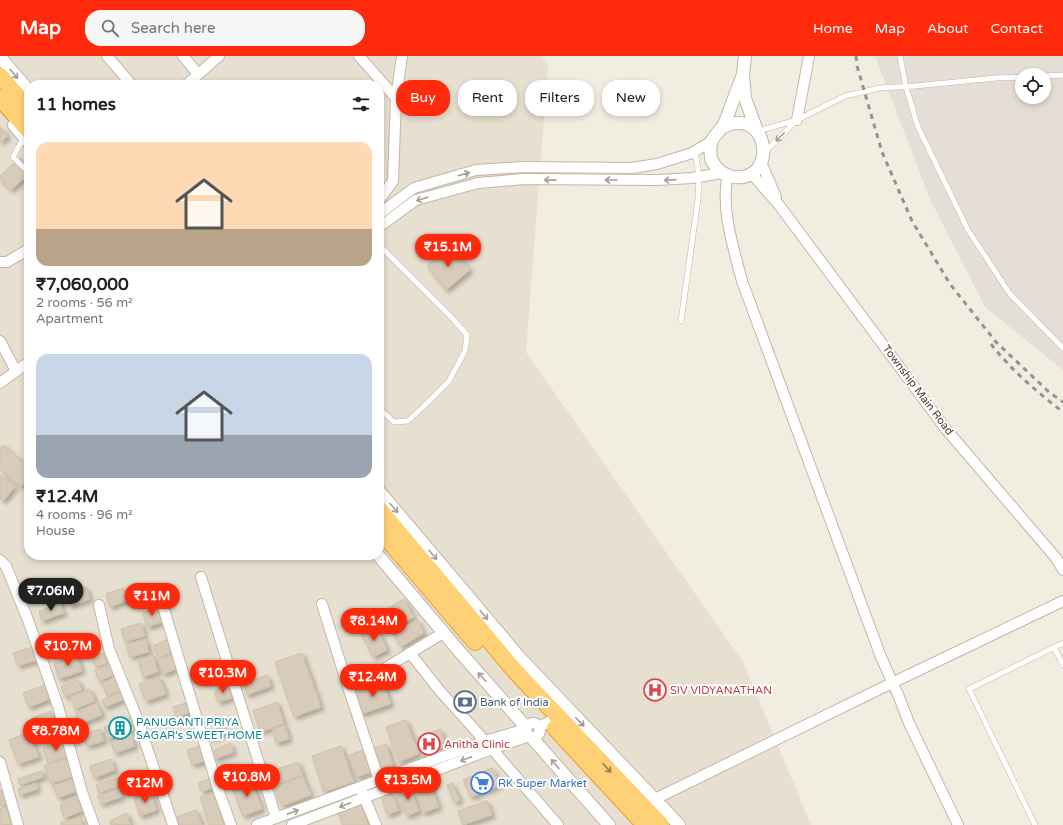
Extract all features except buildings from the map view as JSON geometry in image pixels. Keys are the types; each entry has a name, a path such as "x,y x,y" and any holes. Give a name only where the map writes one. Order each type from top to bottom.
{"highway":[{"path":"0,76 24,103"},
{"path":"0,98 24,130"},
{"path":"384,513 405,530 449,593 553,718 645,825"},
{"path":"384,535 397,551 449,593"},
{"path":"553,718 662,825"}],"street":[{"path":"107,56 128,80"},
{"path":"183,56 198,74"},
{"path":"191,80 219,56"},
{"path":"359,56 380,80"},
{"path":"399,80 402,56"},
{"path":"384,223 416,200 478,183 524,179 658,180 725,174 740,177 751,173 755,170 763,158 763,142 757,131 745,98 743,74 745,56"},
{"path":"797,120 809,56"},
{"path":"0,57 24,85"},
{"path":"723,127 743,74"},
{"path":"384,84 396,98 393,181 384,193"},
{"path":"0,110 24,131"},
{"path":"725,174 718,169 711,158 710,147 714,135 723,127 734,123 746,124 757,131"},
{"path":"384,210 414,188 476,170 522,167 632,168 657,164 695,151 712,141"},
{"name":"Township Main Road","path":"763,158 779,205"},
{"name":"Township Main Road","path":"751,173 779,205 945,428 1056,558 1063,570"},
{"path":"725,174 728,225 742,281 881,657 907,717 958,825"},
{"path":"0,262 7,262 24,252"},
{"path":"0,341 16,371"},
{"path":"0,383 24,365"},
{"path":"384,498 405,530"},
{"path":"0,560 6,566 25,613 58,706 82,792 94,825"},
{"path":"383,560 528,733 609,825"},
{"path":"201,577 276,818"},
{"path":"656,799 1063,601"},
{"path":"162,603 219,792 232,825"},
{"path":"322,604 379,780"},
{"path":"99,605 109,649 137,718 173,825"},
{"path":"348,687 364,681 444,633"},
{"path":"410,653 440,691 558,825"},
{"path":"257,825 379,780 528,733 538,735 553,718 656,799 679,825"},
{"path":"292,825 364,798 489,745"},
{"path":"0,762 18,825"},
{"path":"361,787 364,798 376,825"}],"lane":[{"path":"900,56 906,87 918,127 968,230 1010,294 1063,348"},
{"path":"1051,76 1063,75"},
{"path":"757,131 797,120 845,96 880,88 1015,77"},
{"path":"763,158 797,120"},
{"path":"24,139 13,157 24,168"},
{"path":"681,321 698,199 699,177 695,151"},
{"path":"384,250 467,335 465,351 449,381 408,421 394,422 384,413"},
{"path":"1035,825 969,689 1063,643"},
{"path":"1054,647 1063,665"}],"shaded area":[{"path":"0,56 541,56 548,65 547,80 525,80 525,116 544,116 526,352 743,662 811,825 0,825"},
{"path":"875,56 1063,56 1063,370 985,307 930,199"}],"railway":[{"path":"856,56 857,66 882,152 912,221 950,284 996,342 1049,392 1063,402"},
{"path":"991,344 1007,363 1044,397 1063,412"}],"place":[{"name":"SIV VIDYANATHAN","path":"655,690"},
{"name":"Bank of India","path":"465,702"},
{"name":"PANUGANTI PRIYA SAGAR's SWEET HOME","path":"120,728"},
{"name":"Anitha Clinic","path":"429,744"},
{"name":"RK Super Market","path":"482,783"}]}
